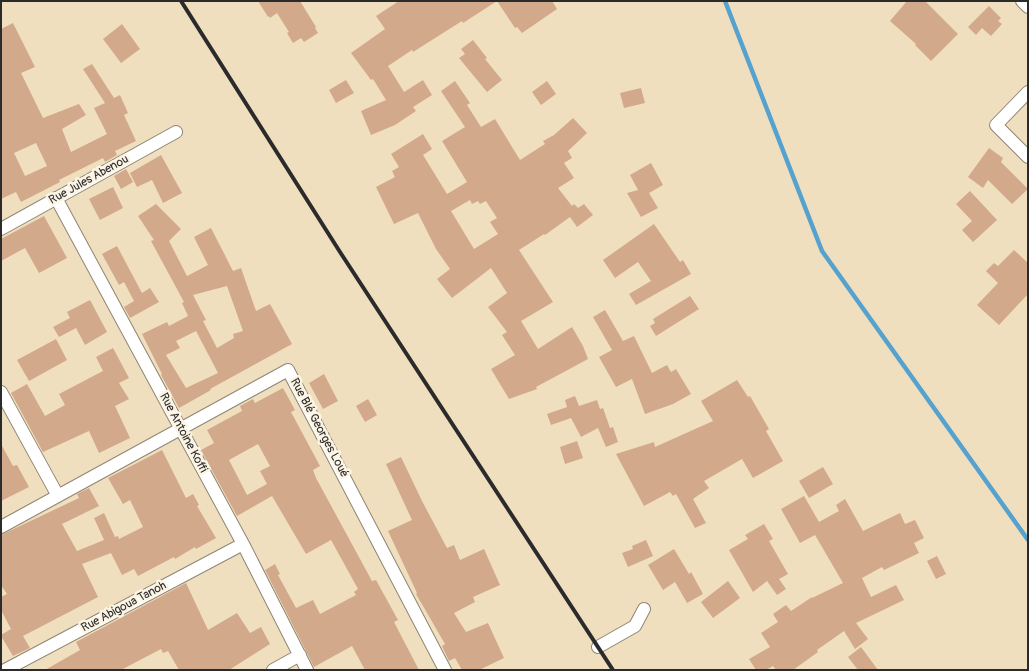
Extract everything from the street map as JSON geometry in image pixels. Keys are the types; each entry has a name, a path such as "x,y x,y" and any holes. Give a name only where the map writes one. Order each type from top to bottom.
{"street":[{"path":"1022,1 1028,7"},
{"path":"1028,92 996,126 1028,157"},
{"name":"Rue Jules Abenou","path":"1,229 176,132"},
{"name":"Rue Antoine Koffi","path":"56,198 243,544 307,670"},
{"name":"Rue Blé Georges Loué","path":"1,527 288,370 445,670"},
{"path":"1,392 58,496"},
{"name":"Rue Abigoua Tanoh","path":"5,670 243,544"},
{"path":"598,647 635,626 644,609"},
{"path":"273,670 300,656"}],"building":[{"path":"258,1 300,1 318,33 304,42 301,38 293,43 287,33 289,32 277,13 270,18 268,17"},
{"path":"399,1 497,1 388,66 404,92 423,80 432,95 413,107 416,111 395,125 371,135 361,111 386,100 373,79 371,80 351,53 385,29 376,16"},
{"path":"497,1 552,1 557,9 522,33 517,27 515,28"},
{"path":"907,1 925,1 958,34 931,61 916,44 890,21"},
{"path":"989,6 1001,18 998,21 1002,24 991,36 982,28 976,35 968,27"},
{"path":"13,23 35,67 21,73 43,118 79,104 86,115 62,129 71,152 107,134 94,108 105,103 83,69 92,64 114,98 120,95 128,113 124,115 136,141 115,151 117,155 105,162 103,158 21,202 16,192 1,199 1,29","holes":["36,143 47,166 25,176 14,153"]},
{"path":"122,24 140,49 121,63 103,39"},
{"path":"473,40 502,80 487,92 459,58 465,54 461,49"},
{"path":"346,80 354,93 336,103 329,90"},
{"path":"455,81 470,103 467,105 481,127 495,119 520,160 545,144 543,141 554,135 573,118 587,133 568,151 572,158 564,163 574,178 558,188 572,206 574,204 578,208 584,204 593,215 577,227 570,217 545,235 519,250 553,302 521,321 538,349 572,327 588,359 536,387 537,389 509,399 491,369 515,355 502,335 507,332 488,307 507,293 491,268 452,298 437,279 450,269 436,249 418,213 394,224 376,187 395,177 392,171 399,167 391,154 423,134 432,149 423,155 447,194 467,182 442,141 465,127 441,91","holes":["470,200 472,204 478,201 480,204 486,201 497,218 490,222 498,234 474,249 451,211"]},
{"path":"547,81 556,94 541,105 532,92"},
{"path":"641,88 645,103 624,108 620,93"},
{"path":"989,148 1003,158 1001,162 1028,189 1012,204 988,180 983,188 968,177"},
{"path":"161,155 182,193 163,203 152,180 137,187 130,173"},
{"path":"651,163 663,185 649,193 658,208 641,217 627,193 638,190 630,175"},
{"path":"126,169 133,182 121,189 114,176"},
{"path":"113,187 123,208 100,220 89,199"},
{"path":"970,191 997,220 973,242 962,230 972,221 956,204"},
{"path":"156,204 181,229 169,241 187,276 208,265 194,237 211,228 233,271 241,268 256,311 270,304 292,344 179,408 142,334 167,322 169,326 188,316 182,303 184,302 151,241 154,240 138,216","holes":["227,286 243,331 233,334 234,338 217,348 203,321 206,320 193,295","196,331 218,373 186,388 166,355 180,348 176,341"]},
{"path":"44,216 67,258 39,273 25,248 1,261 1,239"},
{"path":"654,224 680,262 683,260 691,274 636,305 629,294 651,281 638,262 615,278 603,260"},
{"path":"117,246 142,293 150,288 159,302 130,318 124,307 134,301 124,282 119,285 102,254"},
{"path":"1014,250 1028,263 1028,294 999,325 977,305 998,283 986,271 994,263 998,266"},
{"path":"690,296 699,309 656,336 650,326 655,323 653,319"},
{"path":"90,300 107,332 85,345 76,328 59,337 53,327 70,318 67,312"},
{"path":"605,310 623,341 634,336 652,373 667,365 671,372 676,369 691,394 673,404 645,414 632,379 616,387 599,357 612,350 593,317"},
{"path":"56,339 67,360 29,381 17,360"},
{"path":"113,348 129,378 119,383 129,399 115,406 130,438 99,453 89,431 43,452 11,393 27,384 45,416 65,405 59,394 103,371 96,357"},
{"path":"324,374 338,401 323,409 309,383"},
{"path":"737,380 748,397 750,396 769,429 766,431 783,461 753,478 742,459 704,481 709,488 693,499 706,523 695,528 676,494 673,496 670,492 644,506 616,454 654,442 655,447 713,421 701,401"},
{"path":"283,388 295,410 291,412 320,466 313,470 316,478 372,581 376,580 398,620 394,622 419,670 365,670 352,646 314,667 265,570 275,564 280,574 278,575 296,608 313,600 320,614 356,595 354,592 358,589 331,540 306,554 272,496 237,516 201,450 214,443 207,430 242,411 240,406 253,399 255,403","holes":["258,444 270,466 260,471 267,484 247,495 229,460"]},
{"path":"575,396 579,406 597,400 600,409 603,408 610,428 613,427 618,442 606,447 598,428 581,437 571,418 551,425 547,414 567,407 565,400"},
{"path":"368,399 377,415 365,422 356,406"},
{"path":"577,441 583,458 565,464 560,447"},
{"path":"1,444 13,466 17,465 29,487 1,501"},
{"path":"162,450 186,498 193,494 199,505 197,506 216,538 138,576 134,569 122,575 111,553 82,564 98,597 23,636 30,648 13,656 1,636 11,629 1,610 1,597 7,594 1,585 1,535 79,498 77,494 89,488 99,506 62,524 77,551 104,540 94,518 104,513 115,537 118,536 119,539 143,527 130,500 123,504 108,478"},
{"path":"401,457 447,548 454,545 460,560 484,549 500,585 473,597 475,602 454,613 466,632 488,623 504,658 479,670 462,670 455,658 449,661 442,646 445,644 416,594 388,531 412,520 386,464"},
{"path":"823,467 833,484 809,498 799,481"},
{"path":"804,496 819,522 839,511 836,505 845,499 863,531 900,513 905,524 915,520 924,538 914,543 919,553 884,570 882,567 862,578 871,597 896,585 904,600 856,623 868,639 855,649 844,631 793,670 776,670 773,666 766,670 756,670 749,659 770,647 761,633 778,622 773,614 786,605 791,611 812,597 843,583 815,535 800,543 781,509"},
{"path":"764,524 773,539 769,541 788,574 779,579 786,589 777,595 767,581 753,592 729,550 748,539 745,535"},
{"path":"646,540 653,556 628,567 622,553 633,549 632,546"},
{"path":"674,549 689,574 691,572 703,594 687,603 675,582 663,590 648,565"},
{"path":"937,556 946,574 936,579 927,561"},
{"path":"728,581 740,598 713,618 701,602"},
{"path":"186,583 208,630 237,613 250,633 261,627 270,644 229,670 179,670 168,651 163,653 161,649 121,670 45,670 80,650 76,642"},
{"path":"861,647 878,670 858,670 848,657"}],"waterway":[{"path":"725,1 822,251 1028,540"}],"railway":[{"path":"181,1 340,252 613,670"}]}
